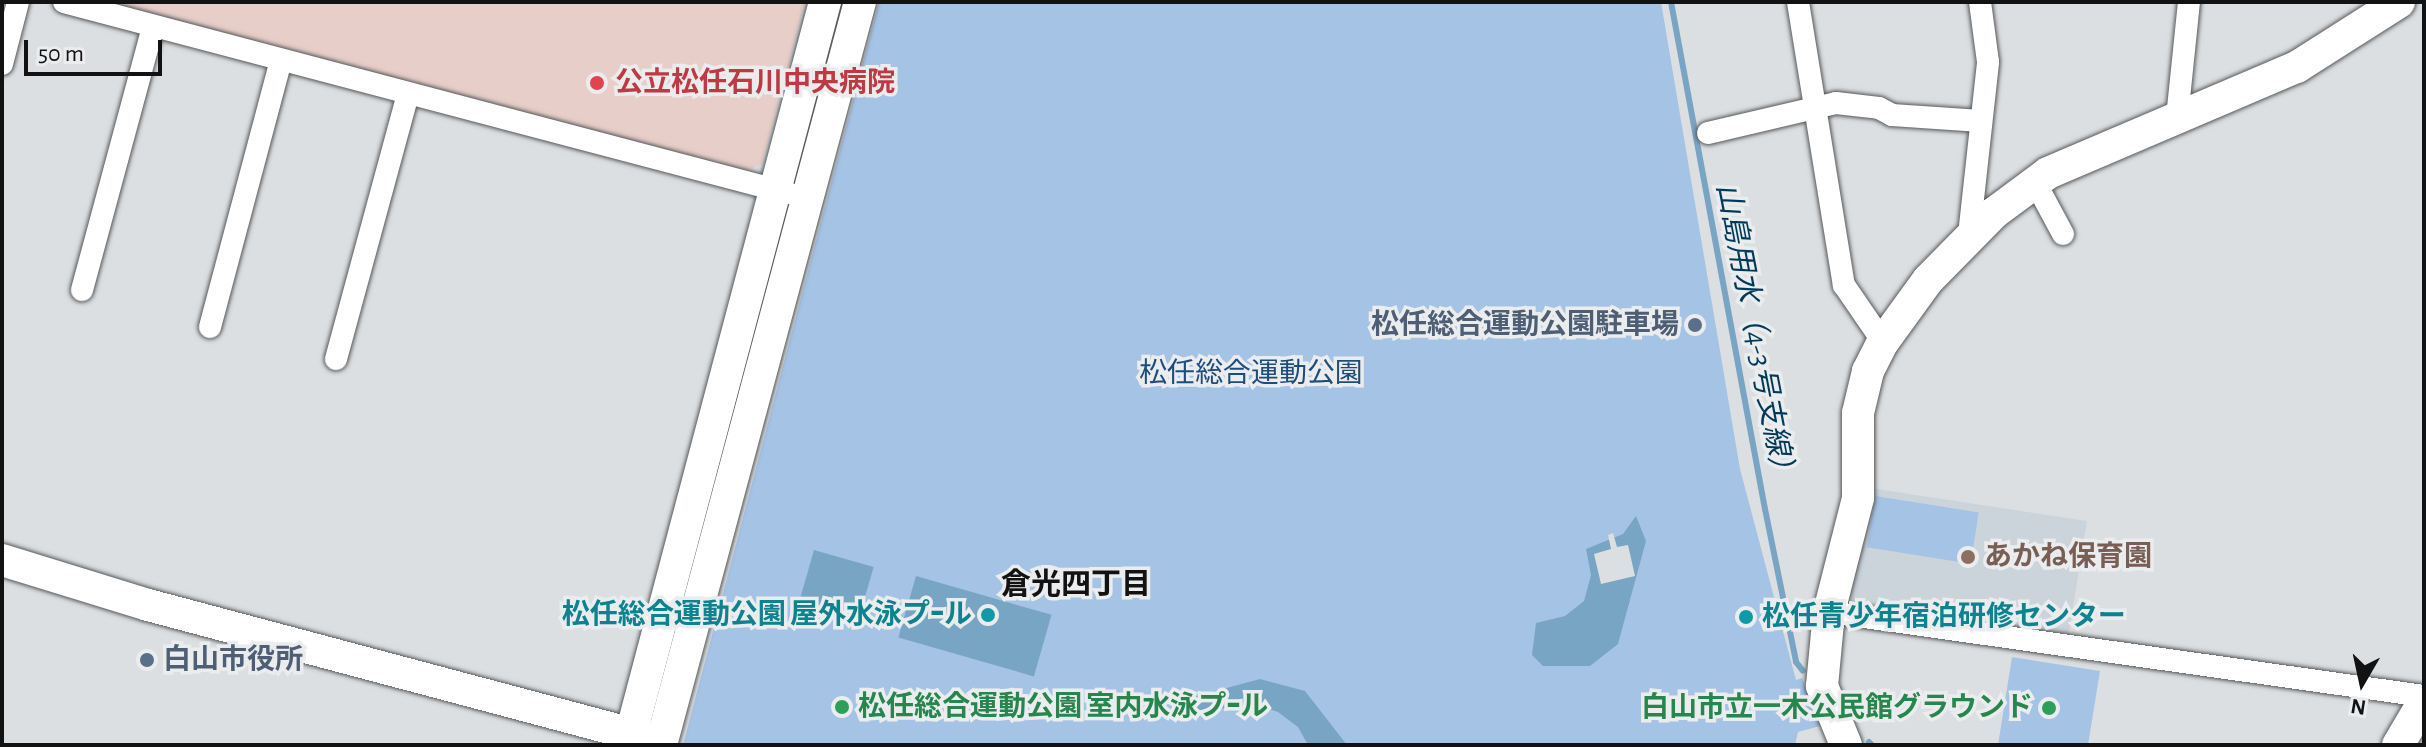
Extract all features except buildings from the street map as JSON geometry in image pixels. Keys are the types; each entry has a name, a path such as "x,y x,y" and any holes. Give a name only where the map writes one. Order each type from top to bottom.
{"street":[{"path":"2,64 18,2"},
{"path":"64,2 809,199"},
{"path":"645,741 775,189 825,2"},
{"path":"645,741 809,199 860,2"},
{"path":"1798,2 1844,285 1883,342"},
{"path":"1969,235 1988,62 1980,2"},
{"path":"2177,118 2189,2"},
{"path":"1846,745 1829,714 1822,686 1829,612 1858,498 1858,413 1868,371 1883,342 1969,235 2035,182 2297,67 2399,2"},
{"path":"82,290 153,26"},
{"path":"210,327 281,60"},
{"path":"336,359 408,94"},
{"path":"1708,133 1836,103 1879,108 1892,115 1981,121"},
{"path":"2035,182 2063,234"},
{"path":"2,560 148,605 645,741"},
{"path":"1829,612 2424,698 2398,745"}],"shaded area":[{"name":"公立松任石川中央病院","path":"106,2 805,2 762,164 744,172"},
{"name":"あかね保育園","path":"1870,488 2087,521 2068,638 1857,606 1847,591"},
{"path":"1636,516 1646,541 1618,644 1590,666 1543,666 1532,655 1536,623 1565,616 1584,601 1591,575 1586,549 1623,534"},
{"path":"814,550 874,567 857,625 797,608"},
{"path":"916,576 1052,615 1034,676 898,638"},
{"path":"1260,679 1305,691 1347,745 1308,745 1298,727 1278,712 1248,702 1198,715 1186,699"}],"green space":[{"name":"松任総合運動公園","path":"879,2 1661,2 1740,469 1796,680 1802,678 1820,726 1798,732 1795,745 683,745"},
{"path":"1875,496 1979,512 1971,564 1867,547"},
{"name":"白山市立一木公民館グラウンド","path":"2012,657 2100,671 2088,745 1998,745"}],"pier":[{"path":"1613,533 1617,547 1628,545 1635,576 1601,584 1594,554 1611,549 1608,535"}],"waterway":[{"name":"山島用水（4-3号支線）","path":"1671,2 1765,509 1796,662 1803,671"},
{"name":"山島用水（4-3号支線）","path":"1869,742 1872,745"}],"place":[{"name":"公立松任石川中央病院","path":"597,83"},
{"name":"松任総合運動公園駐車場","path":"1695,325"},
{"name":"あかね保育園","path":"1968,557"},
{"name":"松任総合運動公園 屋外水泳プｰル","path":"988,615"},
{"name":"松任青少年宿泊研修センター","path":"1746,617"},
{"name":"白山市役所","path":"147,660"},
{"name":"松任総合運動公園 室内水泳プｰル","path":"842,707"},
{"name":"白山市立一木公民館グラウンド","path":"2049,708"}],"district":[{"name":"倉光四丁目","path":"1076,585"}]}
